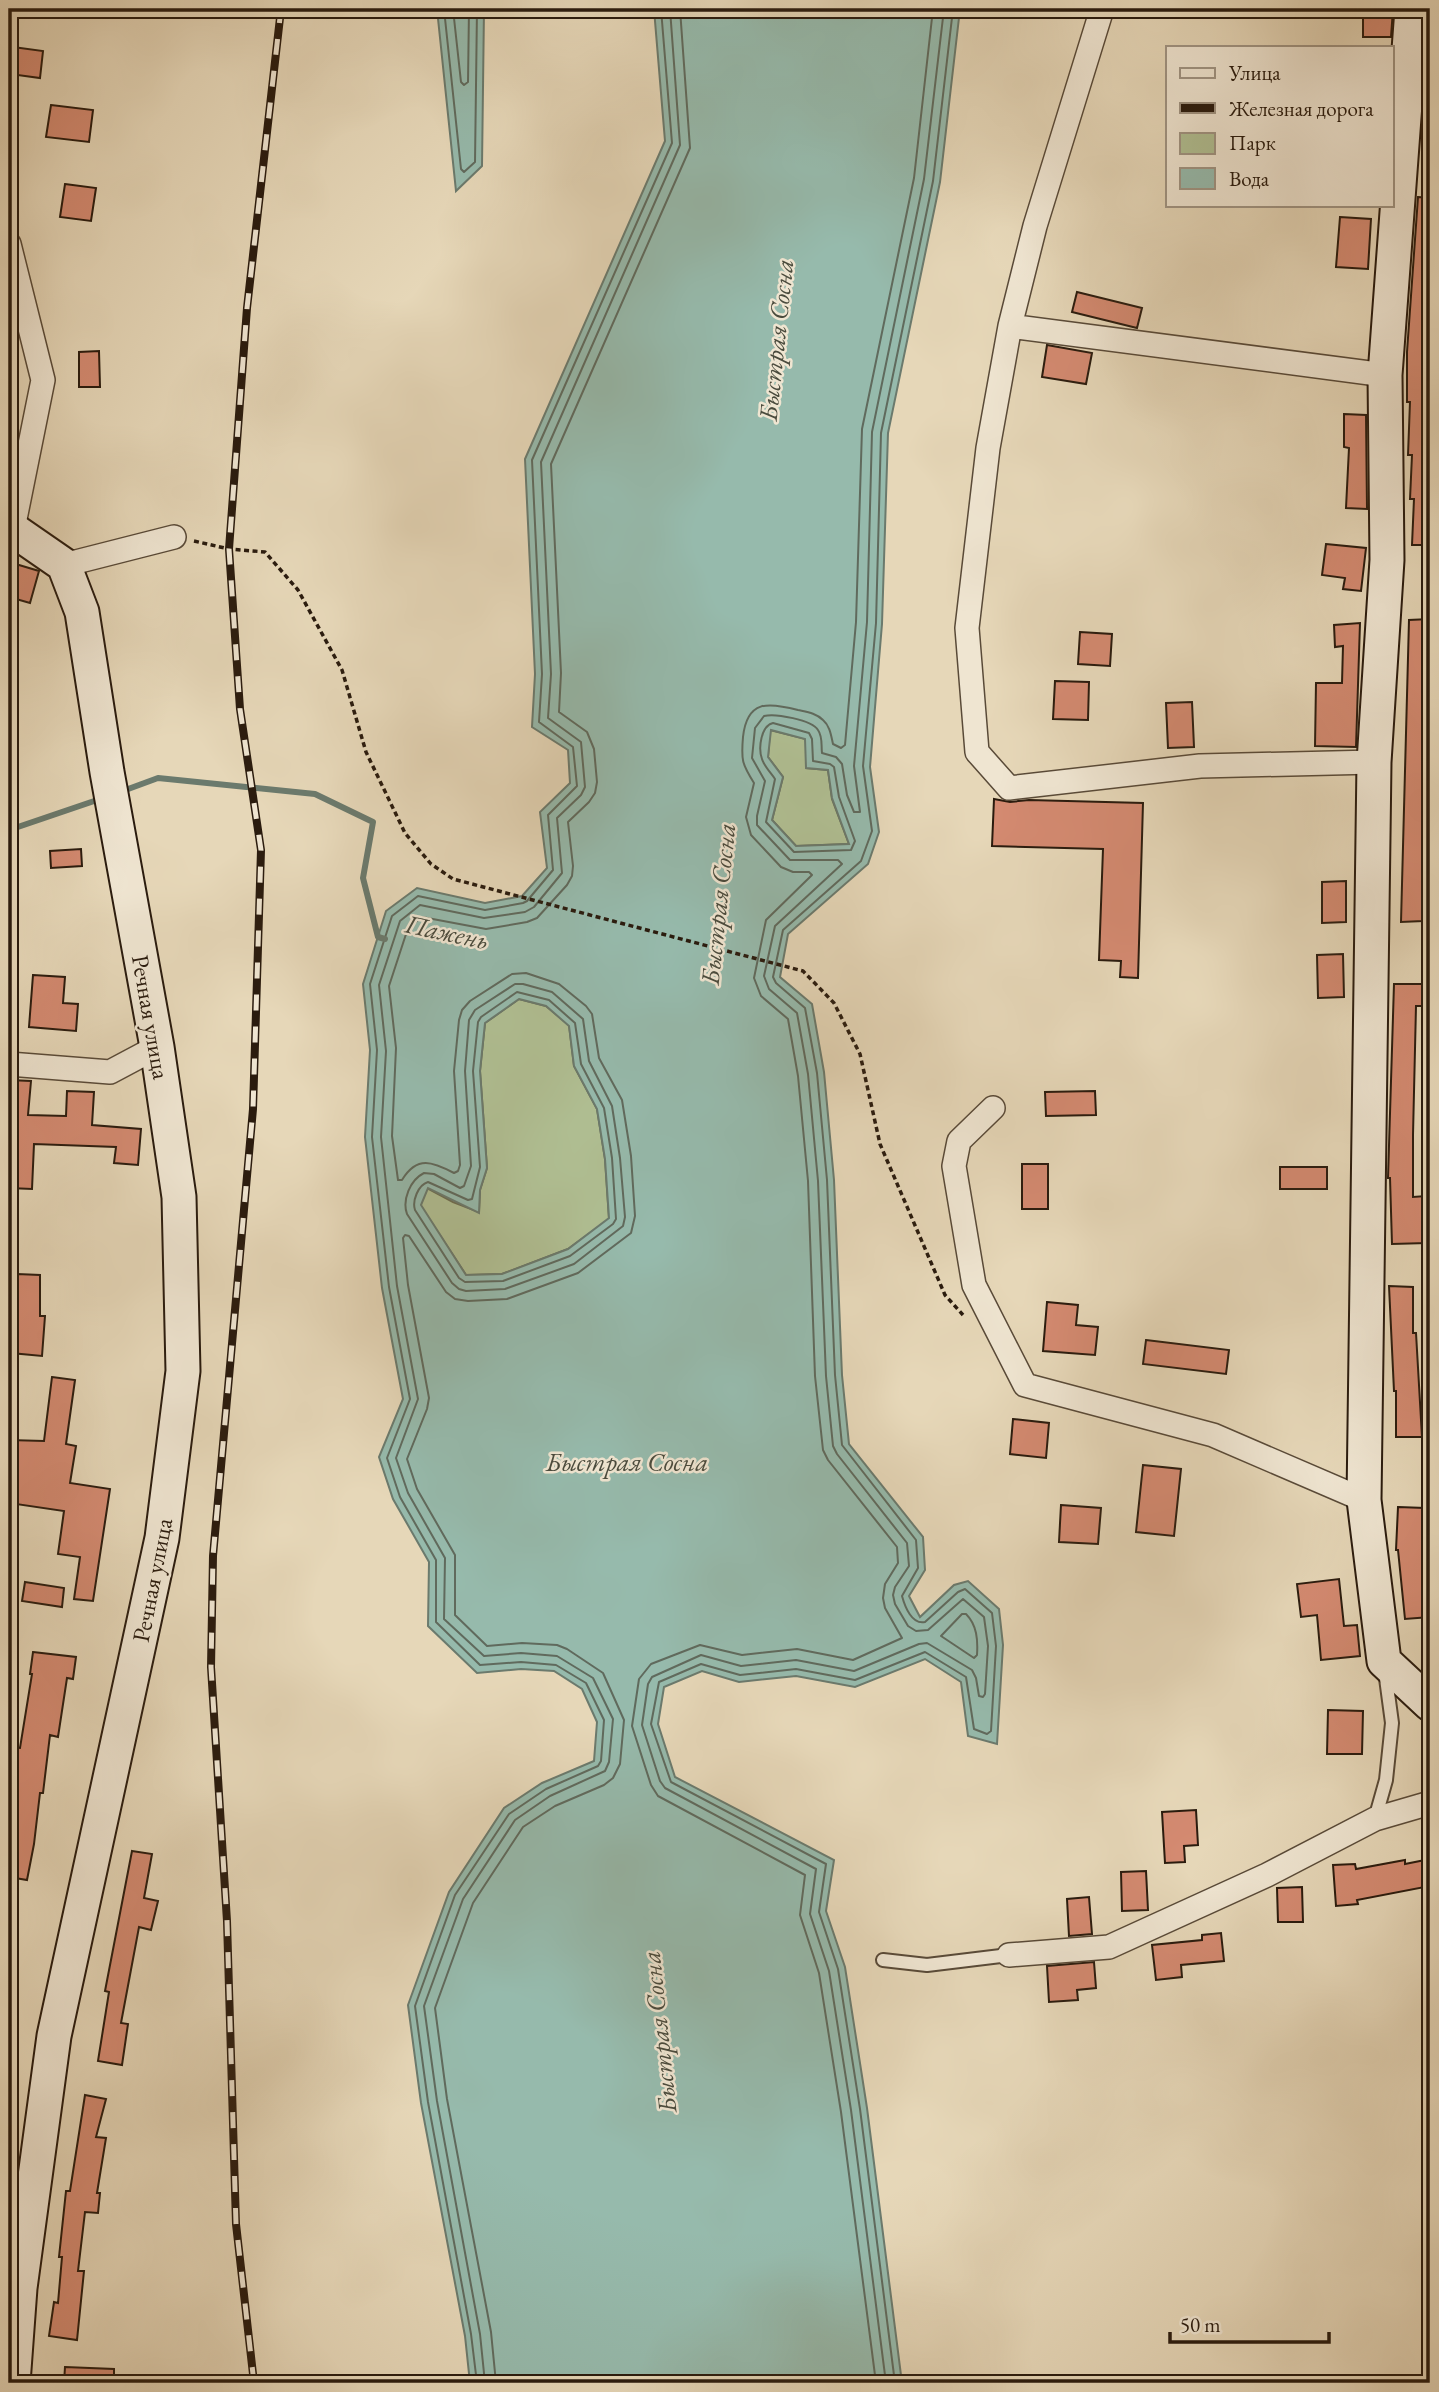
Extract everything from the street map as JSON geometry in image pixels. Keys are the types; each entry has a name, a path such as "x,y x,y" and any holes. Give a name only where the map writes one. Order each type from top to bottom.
{"street":[{"path":"1102,9 1035,226 1010,326 988,448 967,628 977,752 1009,788 1200,766 1374,762"},
{"path":"1412,9 1385,374 1387,559 1374,762 1364,1500 1384,1661 1430,1704"},
{"path":"9,244 43,380 11,528 64,565 174,537"},
{"path":"1010,326 1385,374"},
{"name":"Речная улица","path":"13,2383 20,2288 54,2036 162,1538 183,1371 179,1197 157,1047 107,772 82,612 64,565"},
{"path":"9,1065 110,1072 157,1047"},
{"path":"993,1108 959,1141 954,1166 974,1285 1025,1385 1213,1435 1364,1500"},
{"path":"1009,1955 1109,1947 1267,1875 1375,1819 1430,1803"}],"lane":[{"path":"1375,1819 1386,1780 1392,1723 1384,1661"},
{"path":"883,1960 927,1965 1009,1955"}],"path":[{"path":"174,537 229,549 265,552 298,590 342,670 366,752 405,833 432,864 453,879 803,971 834,1003 860,1054 880,1144 945,1295 963,1315"}],"green space":[{"path":"770,730 806,739 806,768 828,770 832,799 849,844 796,846 772,820 783,777 768,757"},
{"path":"519,999 546,1006 569,1025 574,1066 597,1109 605,1159 609,1219 568,1249 502,1274 466,1275 420,1205 427,1188 479,1212 480,1190 487,1168 480,1071 485,1023"}],"water":[{"path":"437,9 484,9 482,166 456,191"},
{"name":"Быстрая Сосна","path":"654,9 960,9 940,182 888,433 882,624 870,767 879,832 868,864 788,934 780,977 812,1004 824,1072 834,1180 842,1375 849,1444 923,1537 925,1570 909,1596 920,1617 954,1585 968,1581 999,1609 1003,1645 997,1744 968,1736 961,1682 925,1659 855,1687 796,1676 739,1682 702,1671 664,1687 658,1724 675,1777 834,1860 826,1911 845,1967 867,2108 902,2383 470,2383 465,2336 421,2103 408,2005 449,1892 504,1808 542,1783 594,1761 597,1722 582,1689 554,1671 521,1669 477,1673 428,1626 429,1562 393,1499 379,1457 403,1399 382,1288 365,1137 370,1050 363,984 386,911 417,888 485,903 522,896 547,868 540,812 570,783 568,750 532,727 535,674 525,459 665,141","holes":["771,730 805,739 806,768 828,770 832,798 849,844 796,846 772,820 783,777 768,757","519,999 546,1006 569,1026 574,1066 597,1109 605,1159 609,1218 568,1249 502,1274 466,1275 421,1205 428,1188 479,1213 480,1190 487,1168 480,1071 485,1023"]}],"building":[{"path":"1363,9 1393,9 1391,37 1363,37"},
{"path":"13,47 43,51 40,78 10,74"},
{"path":"51,105 93,110 89,142 46,137"},
{"path":"65,184 96,188 91,221 60,217"},
{"path":"1418,197 1430,198 1430,545 1412,545 1414,499 1410,499 1412,455 1408,455 1410,402 1407,402 1407,352"},
{"path":"1340,217 1371,219 1368,269 1336,267"},
{"path":"1077,292 1142,308 1137,328 1072,312"},
{"path":"1047,345 1092,353 1086,384 1042,377"},
{"path":"99,351 100,387 79,387 79,352"},
{"path":"1344,414 1366,415 1367,509 1346,508 1349,448 1344,447"},
{"path":"1326,544 1366,548 1361,591 1343,589 1345,578 1322,575"},
{"path":"9,562 39,571 30,603 9,597"},
{"path":"1430,619 1430,840 1427,840 1423,921 1401,922 1409,620"},
{"path":"1360,623 1356,747 1315,746 1316,683 1342,683 1343,646 1335,647 1334,625"},
{"path":"1080,632 1112,634 1110,666 1078,664"},
{"path":"1055,681 1089,682 1088,720 1053,719"},
{"path":"1192,702 1194,747 1168,748 1166,703"},
{"path":"994,799 1010,802 1029,800 1143,803 1138,978 1120,977 1121,961 1099,960 1103,849 992,846"},
{"path":"81,849 82,866 51,868 50,851"},
{"path":"1346,881 1346,922 1322,923 1322,882"},
{"path":"1343,954 1344,997 1318,998 1317,955"},
{"path":"33,975 65,977 63,1003 78,1004 76,1031 29,1027"},
{"path":"1394,984 1429,984 1429,1006 1416,1006 1413,1135 1413,1197 1426,1196 1427,1243 1392,1244 1388,1178"},
{"path":"9,1080 31,1081 28,1115 66,1116 67,1091 94,1092 92,1125 141,1129 138,1165 114,1163 116,1147 34,1144 32,1189 9,1188"},
{"path":"1095,1091 1096,1115 1046,1116 1045,1092"},
{"path":"1022,1164 1048,1164 1048,1209 1022,1209"},
{"path":"1280,1167 1327,1167 1327,1189 1280,1189"},
{"path":"17,1274 40,1275 40,1316 45,1316 42,1356 11,1353"},
{"path":"1389,1286 1413,1287 1413,1333 1416,1333 1422,1437 1396,1437 1396,1391"},
{"path":"1047,1302 1078,1305 1076,1325 1098,1327 1095,1355 1043,1351"},
{"path":"1146,1340 1229,1350 1226,1374 1143,1364"},
{"path":"52,1377 75,1380 66,1444 76,1446 70,1483 110,1489 93,1601 74,1599 80,1557 58,1554 64,1511 9,1503 9,1440 44,1441"},
{"path":"1013,1419 1049,1423 1046,1458 1010,1454"},
{"path":"1143,1465 1181,1469 1174,1536 1136,1532"},
{"path":"1061,1505 1101,1508 1098,1544 1059,1542"},
{"path":"1398,1507 1425,1508 1423,1567 1428,1566 1430,1617 1405,1619 1396,1550"},
{"path":"1339,1579 1344,1626 1357,1625 1360,1656 1321,1660 1317,1615 1301,1617 1297,1584"},
{"path":"25,1582 64,1588 62,1607 22,1601"},
{"path":"33,1652 76,1657 73,1679 67,1678 58,1737 50,1735 43,1793 40,1793 27,1880 9,1877 9,1806 16,1769 9,1768 9,1747 20,1748"},
{"path":"1328,1710 1363,1711 1362,1754 1327,1754"},
{"path":"1196,1810 1198,1845 1184,1846 1185,1862 1165,1863 1162,1812"},
{"path":"132,1851 152,1854 144,1898 158,1901 151,1930 139,1927 121,2023 128,2024 122,2065 98,2061 109,1992 105,1991"},
{"path":"1430,1859 1430,1886 1357,1900 1358,1904 1336,1906 1333,1865 1355,1864 1356,1869 1405,1860 1405,1864"},
{"path":"1146,1871 1148,1910 1122,1911 1121,1872"},
{"path":"1302,1887 1303,1922 1278,1922 1277,1888"},
{"path":"1089,1897 1092,1934 1069,1936 1067,1899"},
{"path":"1221,1933 1224,1961 1181,1965 1182,1977 1156,1980 1152,1945 1202,1940 1202,1935"},
{"path":"1094,1962 1096,1988 1077,1990 1078,2000 1049,2002 1047,1966"},
{"path":"85,2095 106,2099 96,2137 106,2138 97,2193 100,2193 98,2213 85,2212 78,2271 84,2271 77,2340 49,2336 54,2302 58,2303 62,2257 59,2257 66,2191 70,2191"},
{"path":"65,2367 114,2369 114,2383 64,2383"}],"waterway":[{"name":"Пажень","path":"120,792 158,778 315,794 373,822 363,878 378,937 385,939"},
{"name":"Пажень","path":"9,830 103,798"}],"railway":[{"path":"254,2383 236,2224 227,1921 211,1667 213,1556 253,1109 261,850 240,709 229,549 247,308 281,9"}]}
